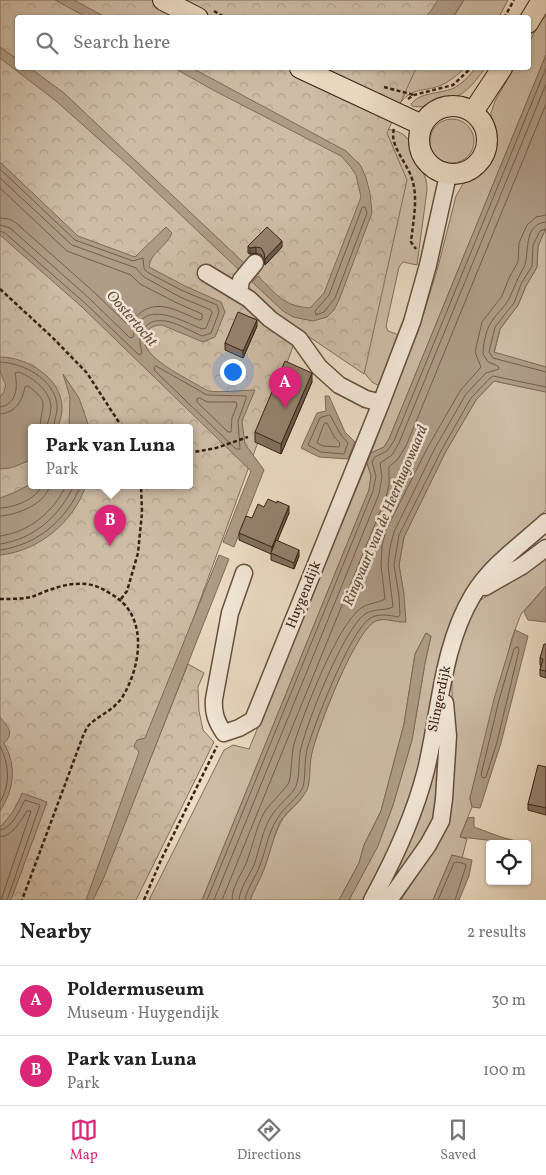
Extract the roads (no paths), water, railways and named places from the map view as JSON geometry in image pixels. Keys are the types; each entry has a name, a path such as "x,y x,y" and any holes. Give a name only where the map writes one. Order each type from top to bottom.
{"main road":[{"path":"164,0 192,15"},
{"path":"531,18 542,0"},
{"path":"304,70 422,125"},
{"path":"473,112 501,70"},
{"path":"444,107 464,107 473,112 486,128 487,148 483,158 472,169 458,175 448,175 431,167 425,160 419,143 419,134 427,117 444,107"}],"street":[{"name":"Huygendijk","path":"244,573 230,613 214,699 215,718 224,733 239,728 253,720 381,403 412,322 428,265 448,175"},
{"path":"238,293 241,280 255,263"},
{"path":"206,273 249,299 270,319 299,339 319,367 339,385 366,399 381,403"},
{"name":"Slingerdijk","path":"372,900 400,848 417,804 449,656 467,606 475,592 498,565 546,522"},
{"path":"475,592 522,566 546,548"},
{"path":"389,900 428,845 441,821 448,736 443,686"}],"water":[{"path":"55,0 74,0 101,15 82,15"},
{"path":"438,0 464,0 454,15 427,15"},
{"path":"0,47 15,58 15,70 0,58"},
{"name":"Ringvaart van de Heerhugowaard","path":"546,55 546,228 538,246 537,267 518,305 500,329 494,352 546,367 546,392 494,381 476,400 445,453 404,537 399,565 406,622 376,621 368,628 358,642 338,681 321,723 311,757 307,790 280,822 264,869 250,900 202,900 369,490 371,476 367,463 371,453 384,447 389,439"},
{"path":"16,70 33,70 64,93 244,263 238,269 128,165 56,101"},
{"path":"178,70 196,70 346,151 361,166 370,193 372,213 339,300 334,310 327,317 313,321 293,317 283,311 252,282 258,276 275,294 286,302 310,308 324,293 361,197 356,175 341,156"},
{"name":"Oostertocht","path":"0,162 78,236 135,257 166,227 172,233 170,238 152,258 149,267 221,302 225,312 215,337 203,342 160,325 149,329 144,341 152,355 160,362 209,391 255,390 242,421 245,444 264,470 234,547 223,542 251,471 82,307 0,235"},
{"path":"0,357 21,361 41,371 56,387 62,408 59,424 28,424 28,461 10,468 0,469 0,397 5,389 5,383 0,370"},
{"path":"63,374 79,398 88,424 69,424 70,397"},
{"path":"325,396 329,396 345,432 355,442 348,459 319,457 301,448 317,413 326,411"},
{"path":"28,486 28,489 84,489 73,511 53,532 28,548 0,555 0,498"},
{"path":"219,555 229,559 104,877 93,900 86,900 139,752 134,746 137,740 145,738"},
{"path":"546,586 546,622 528,620 524,612"},
{"path":"515,630 528,636 501,743 480,808 472,807 470,798 494,699"},
{"path":"426,633 431,636 412,740 393,805 378,846 349,900 339,900 359,863 364,845 381,811 404,724 415,654"},
{"path":"0,717 10,733 4,743 11,760 12,778 8,795 0,811"},
{"path":"22,793 47,802 11,900 0,900 0,827 13,811"},
{"path":"474,817 474,827 512,840 460,837 468,818"},
{"path":"452,855 472,860 469,876 459,900 433,900"}],"place":[{"name":"Poldermuseum","path":"285,408"},
{"name":"Park van Luna","path":"110,546"}]}
